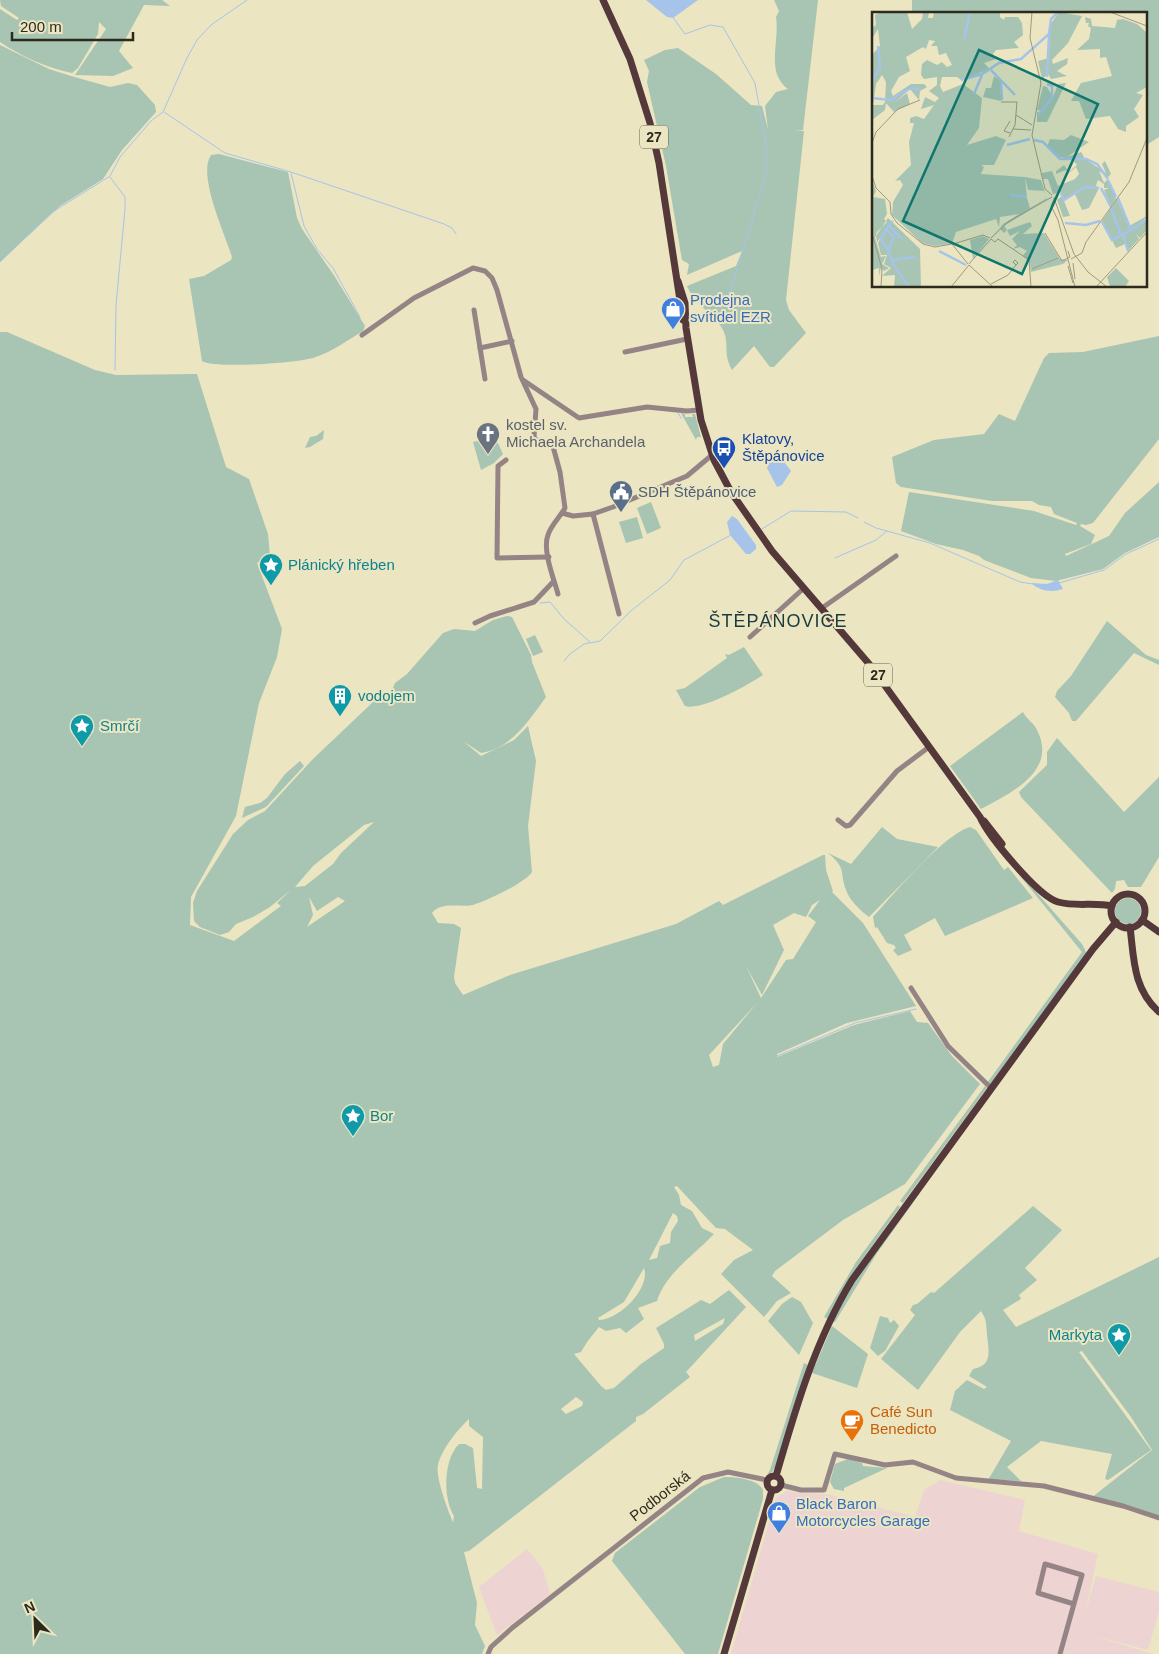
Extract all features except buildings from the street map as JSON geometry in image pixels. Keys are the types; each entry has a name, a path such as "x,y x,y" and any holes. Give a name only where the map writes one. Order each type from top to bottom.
{"main road":[{"name":"27","path":"603,0 623,42 646,107 659,163 678,281 685,303 687,339 698,410 712,454 731,492 751,523 870,665 980,817 994,831 1008,854 1034,885 1051,899 1067,904 1096,903 1112,906"},
{"path":"1122,895 1136,896 1144,906 1142,920 1130,927 1122,926 1116,922 1112,915 1112,906 1122,895"},
{"path":"1142,920 1159,932"},
{"path":"776,1476 810,1365 840,1300 866,1258 988,1086 1093,949 1116,922"},
{"path":"1130,927 1137,980 1146,998 1159,1012"},
{"path":"772,1490 768,1487 767,1480 771,1476 776,1476"},
{"path":"772,1490 778,1489 781,1485 780,1479 776,1476"},
{"path":"724,1654 772,1490"}],"street":[{"path":"362,335 414,298 473,268 485,271 492,278 522,380 536,408 535,438 552,444 565,496 562,513 548,535 553,582 558,594"},
{"path":"474,310 485,379"},
{"path":"625,352 687,339"},
{"path":"480,348 512,341"},
{"path":"522,380 579,418 647,407 687,411 698,410"},
{"path":"562,513 573,516 593,514 688,476 712,454"},
{"path":"506,460 498,466 497,558 549,557"},
{"path":"593,514 619,614"},
{"path":"822,608 896,556"},
{"path":"475,624 490,616 534,602 553,582"},
{"path":"750,637 804,588"},
{"path":"838,820 846,826 850,825 898,771 929,747"},
{"path":"910,988 948,1046 988,1086"},
{"path":"781,1485 801,1490 824,1490 836,1454 885,1465 912,1462 956,1478 1044,1486 1123,1506 1159,1518"},
{"name":"Podborská","path":"488,1654 501,1637 697,1482 709,1476 728,1472 767,1480"},
{"path":"1060,1654 1074,1604 1082,1575 1045,1564 1038,1592 1074,1604"}],"shaded area":[{"path":"940,1480 1025,1500 1019,1531 1098,1554 1084,1618 1096,1576 1159,1592 1159,1611 1148,1650 1087,1634 1153,1654 731,1654 776,1498 787,1491 830,1495 915,1517 924,1490"},
{"path":"527,1549 543,1569 550,1594 497,1635 479,1587"}],"green space":[{"path":"0,0 162,0 170,6 144,5 119,51 133,68 113,76 75,75 106,29 99,22 98,34 78,68 72,73 34,61 0,42 0,9 17,20 19,18 1,6"},
{"path":"774,0 818,0 803,130 795,130 804,131 786,300 789,310 806,333 774,367 770,367 754,346 732,370 721,326 696,300 687,286 736,266 742,251 687,275 689,264 682,260 666,166 647,82 649,71 644,60 665,50 678,48 716,74 751,105 762,106 768,129 765,106 776,92 788,89 781,82 775,65 776,17 779,11"},
{"path":"912,0 1159,0 1159,137 1146,145 1146,12 912,12"},
{"path":"0,45 49,69 71,76 110,87 128,83 137,85 155,105 156,112 122,150 103,179 60,206 0,262"},
{"path":"219,154 288,172 297,218 302,229 335,277 365,326 363,331 328,352 307,359 239,365 223,365 202,361 189,279 204,276 231,260 232,257 214,205 207,176 211,155"},
{"path":"0,332 7,332 95,370 116,375 197,374 226,467 249,479 268,534 270,556 257,563 282,629 277,657 259,703 236,816 191,897 190,925 234,941 281,906 277,903 292,889 270,907 236,924 229,932 220,935 200,927 194,921 193,903 197,891 233,834 248,820 265,811 313,759 373,702 391,693 395,683 407,674 443,633 454,629 475,631 493,620 507,616 512,617 531,655 546,697 519,732 503,746 514,740 528,726 536,761 528,826 532,872 514,886 479,903 468,906 441,907 432,913 438,923 454,924 461,928 454,977 455,983 463,995 510,975 676,924 719,901 723,905 825,855 826,870 832,892 863,923 916,1006 847,1023 777,1054 777,1057 854,1025 910,1011 917,1022 928,1023 952,1056 980,1084 905,1184 843,1220 775,1271 772,1276 791,1293 777,1301 764,1317 721,1274 734,1260 753,1250 725,1229 716,1228 677,1186 674,1187 679,1195 681,1205 692,1211 702,1228 714,1234 674,1273 661,1291 657,1301 638,1308 644,1319 626,1333 620,1328 606,1331 599,1327 581,1352 574,1354 601,1386 606,1390 614,1388 641,1364 664,1348 656,1328 701,1300 710,1304 729,1290 746,1307 686,1372 690,1377 643,1414 636,1417 636,1421 469,1551 464,1552 477,1603 475,1625 485,1646 482,1654 0,1654","holes":["463,741 481,753 500,747 481,756","374,822 341,853 333,864 305,886 295,887 313,866 364,825","309,897 317,911 338,897 345,901 307,927 313,915","820,900 808,916 816,922 793,959 786,960 761,998 746,966 762,995 784,950 773,925 794,913 806,917 812,905","757,1003 723,1044 719,1065 713,1067 709,1055","673,1213 677,1216 678,1221 671,1232 670,1243 660,1246 657,1258 649,1260","644,1268 643,1285 632,1302 615,1315 599,1320 598,1318 624,1302","725,1318 723,1324 695,1341 694,1335","576,1397 583,1402 582,1406 566,1414 561,1409","469,1419 469,1426 483,1437 482,1489 477,1488 473,1448 465,1444 459,1444 450,1460 446,1480 448,1500 454,1516 453,1522 442,1494 438,1477 438,1465 446,1446"]},
{"path":"1159,336 1159,439 1093,523 1081,524 1080,526 1095,535 1091,544 1065,554 1066,556 1109,536 1125,513 1159,482 1159,537 1125,553 1103,569 1056,581 1031,578 963,550 936,544 901,531 909,492 1034,511 1076,525 1077,523 1054,514 1051,507 1039,505 1032,501 992,501 901,487 896,483 892,457 934,440 984,434 999,414 1015,421 1044,358 1049,353 1083,352"},
{"path":"681,413 685,414 685,417 693,417 692,414 695,414 701,437 697,437 696,440"},
{"path":"324,430 323,439 305,448 310,437 316,436"},
{"path":"495,437 503,454 494,463 481,470 473,442"},
{"path":"651,502 661,528 647,534 637,508"},
{"path":"637,517 643,538 626,543 619,522"},
{"path":"1107,621 1146,655 1159,660 1159,665 1134,653 1076,721 1072,721 1069,713 1055,697 1057,691 1071,676"},
{"path":"535,635 543,652 533,656 526,639"},
{"path":"744,647 763,675 736,691 713,701 693,707 685,706 676,690 685,688 727,658 725,654 729,655"},
{"path":"1023,712 1036,728 1042,745 1041,757 1036,769 1017,788 981,809 950,766"},
{"path":"1057,738 1124,812 1159,777 1159,857 1141,887 1128,887 1124,880 1116,881 1115,889 1112,893 1021,797 1019,792 1047,765 1047,752"},
{"path":"300,761 304,766 266,807 242,818 245,807 260,803 267,798 285,774"},
{"path":"882,827 897,839 938,847 869,917 850,898 844,883 842,870 828,853 851,864"},
{"path":"970,827 976,830 1004,870 1008,867 1033,898 945,936 935,918 904,935 912,950 898,956 893,950 896,948 894,945 887,943 877,927 875,928 873,917 933,853 946,841"},
{"path":"994,844 1082,944 1086,952 1084,958 990,1085 987,1083 1082,952"},
{"path":"1128,898 1137,902 1141,911 1137,920 1128,924 1119,920 1115,911 1119,902"},
{"path":"985,1086 987,1088 903,1203 900,1201"},
{"path":"917,1192 920,1193 877,1253 835,1322 832,1321 854,1281"},
{"path":"898,1205 900,1207 857,1267 828,1319 824,1317 856,1262"},
{"path":"1033,1206 1062,1230 1025,1268 1037,1280 1019,1295 1021,1299 1003,1310 1016,1327 1159,1257 1159,1518 1091,1498 1152,1450 1131,1417 1082,1351 1079,1352 1151,1450 1108,1480 1105,1479 1112,1454 1041,1441 1007,1467 1021,1481 988,1480 1011,1441 950,1410 955,1391 967,1380 984,1389 987,1387 969,1376 973,1369 980,1367 987,1361 988,1356 986,1322 981,1311 960,1332 918,1390 881,1359 915,1315 910,1310 913,1305 917,1304 931,1292 934,1293"},
{"path":"792,1297 801,1302 813,1323 799,1355 768,1321 782,1304"},
{"path":"880,1316 888,1318 890,1323 894,1320 899,1326 885,1351 878,1356 870,1348"},
{"path":"832,1326 868,1354 857,1388 812,1373"},
{"path":"804,1363 808,1365 776,1466 767,1475 770,1470"},
{"path":"848,1459 862,1463 863,1466 887,1468 844,1488 844,1491 834,1489 830,1482 835,1464"},
{"path":"724,1477 740,1478 756,1483 763,1490 763,1499 718,1654 685,1654 612,1561 615,1553 700,1487"}],"water":[{"path":"646,0 698,0 673,18 667,17"},
{"path":"776,459 782,459 791,471 782,485 777,487 767,468 769,463"},
{"path":"732,516 737,519 756,545 756,549 750,554 746,554 730,535 727,522"},
{"path":"1058,580 1063,589 1054,591 1042,589 1031,583 1047,584"}],"waterway":[{"path":"0,262 51,213 110,176 120,157 151,121 163,112 197,40 211,25 247,0"},
{"path":"672,16 685,34 710,25 723,27 755,83 766,145 766,175 731,288 709,316"},
{"path":"164,112 225,153 291,172 444,224 452,228 456,234"},
{"path":"291,173 304,226 317,249 333,268 360,317"},
{"path":"110,177 125,197 116,305 115,370"},
{"path":"678,413 681,418"},
{"path":"762,529 791,511 846,512 858,518"},
{"path":"864,522 876,528 930,543 1020,582 1033,584"},
{"path":"835,558 876,540 887,531"},
{"path":"564,661 584,644 600,641 632,610 670,580 684,560 731,535"},
{"path":"1059,583 1104,570 1126,554 1159,539"},
{"path":"540,603 550,602 564,619 590,642"},
{"path":"777,1056 855,1023 916,1009"}],"place":[{"name":"Prodejna svítidel EZR","path":"673,330"},
{"name":"kostel sv. Michaela Archandela","path":"488,455"},
{"name":"Klatovy, Štěpánovice","path":"724,469"},
{"name":"SDH Štěpánovice","path":"621,513"},
{"name":"Plánický hřeben","path":"271,586"},
{"name":"vodojem","path":"340,717"},
{"name":"Smrčí","path":"82,747"},
{"name":"Bor","path":"353,1137"},
{"name":"Markyta","path":"1119,1356"},
{"name":"Café Sun Benedicto","path":"852,1442"},
{"name":"Black Baron Motorcycles Garage","path":"779,1534"}],"district":[{"name":"ŠTĚPÁNOVICE","path":"778,621"}]}
